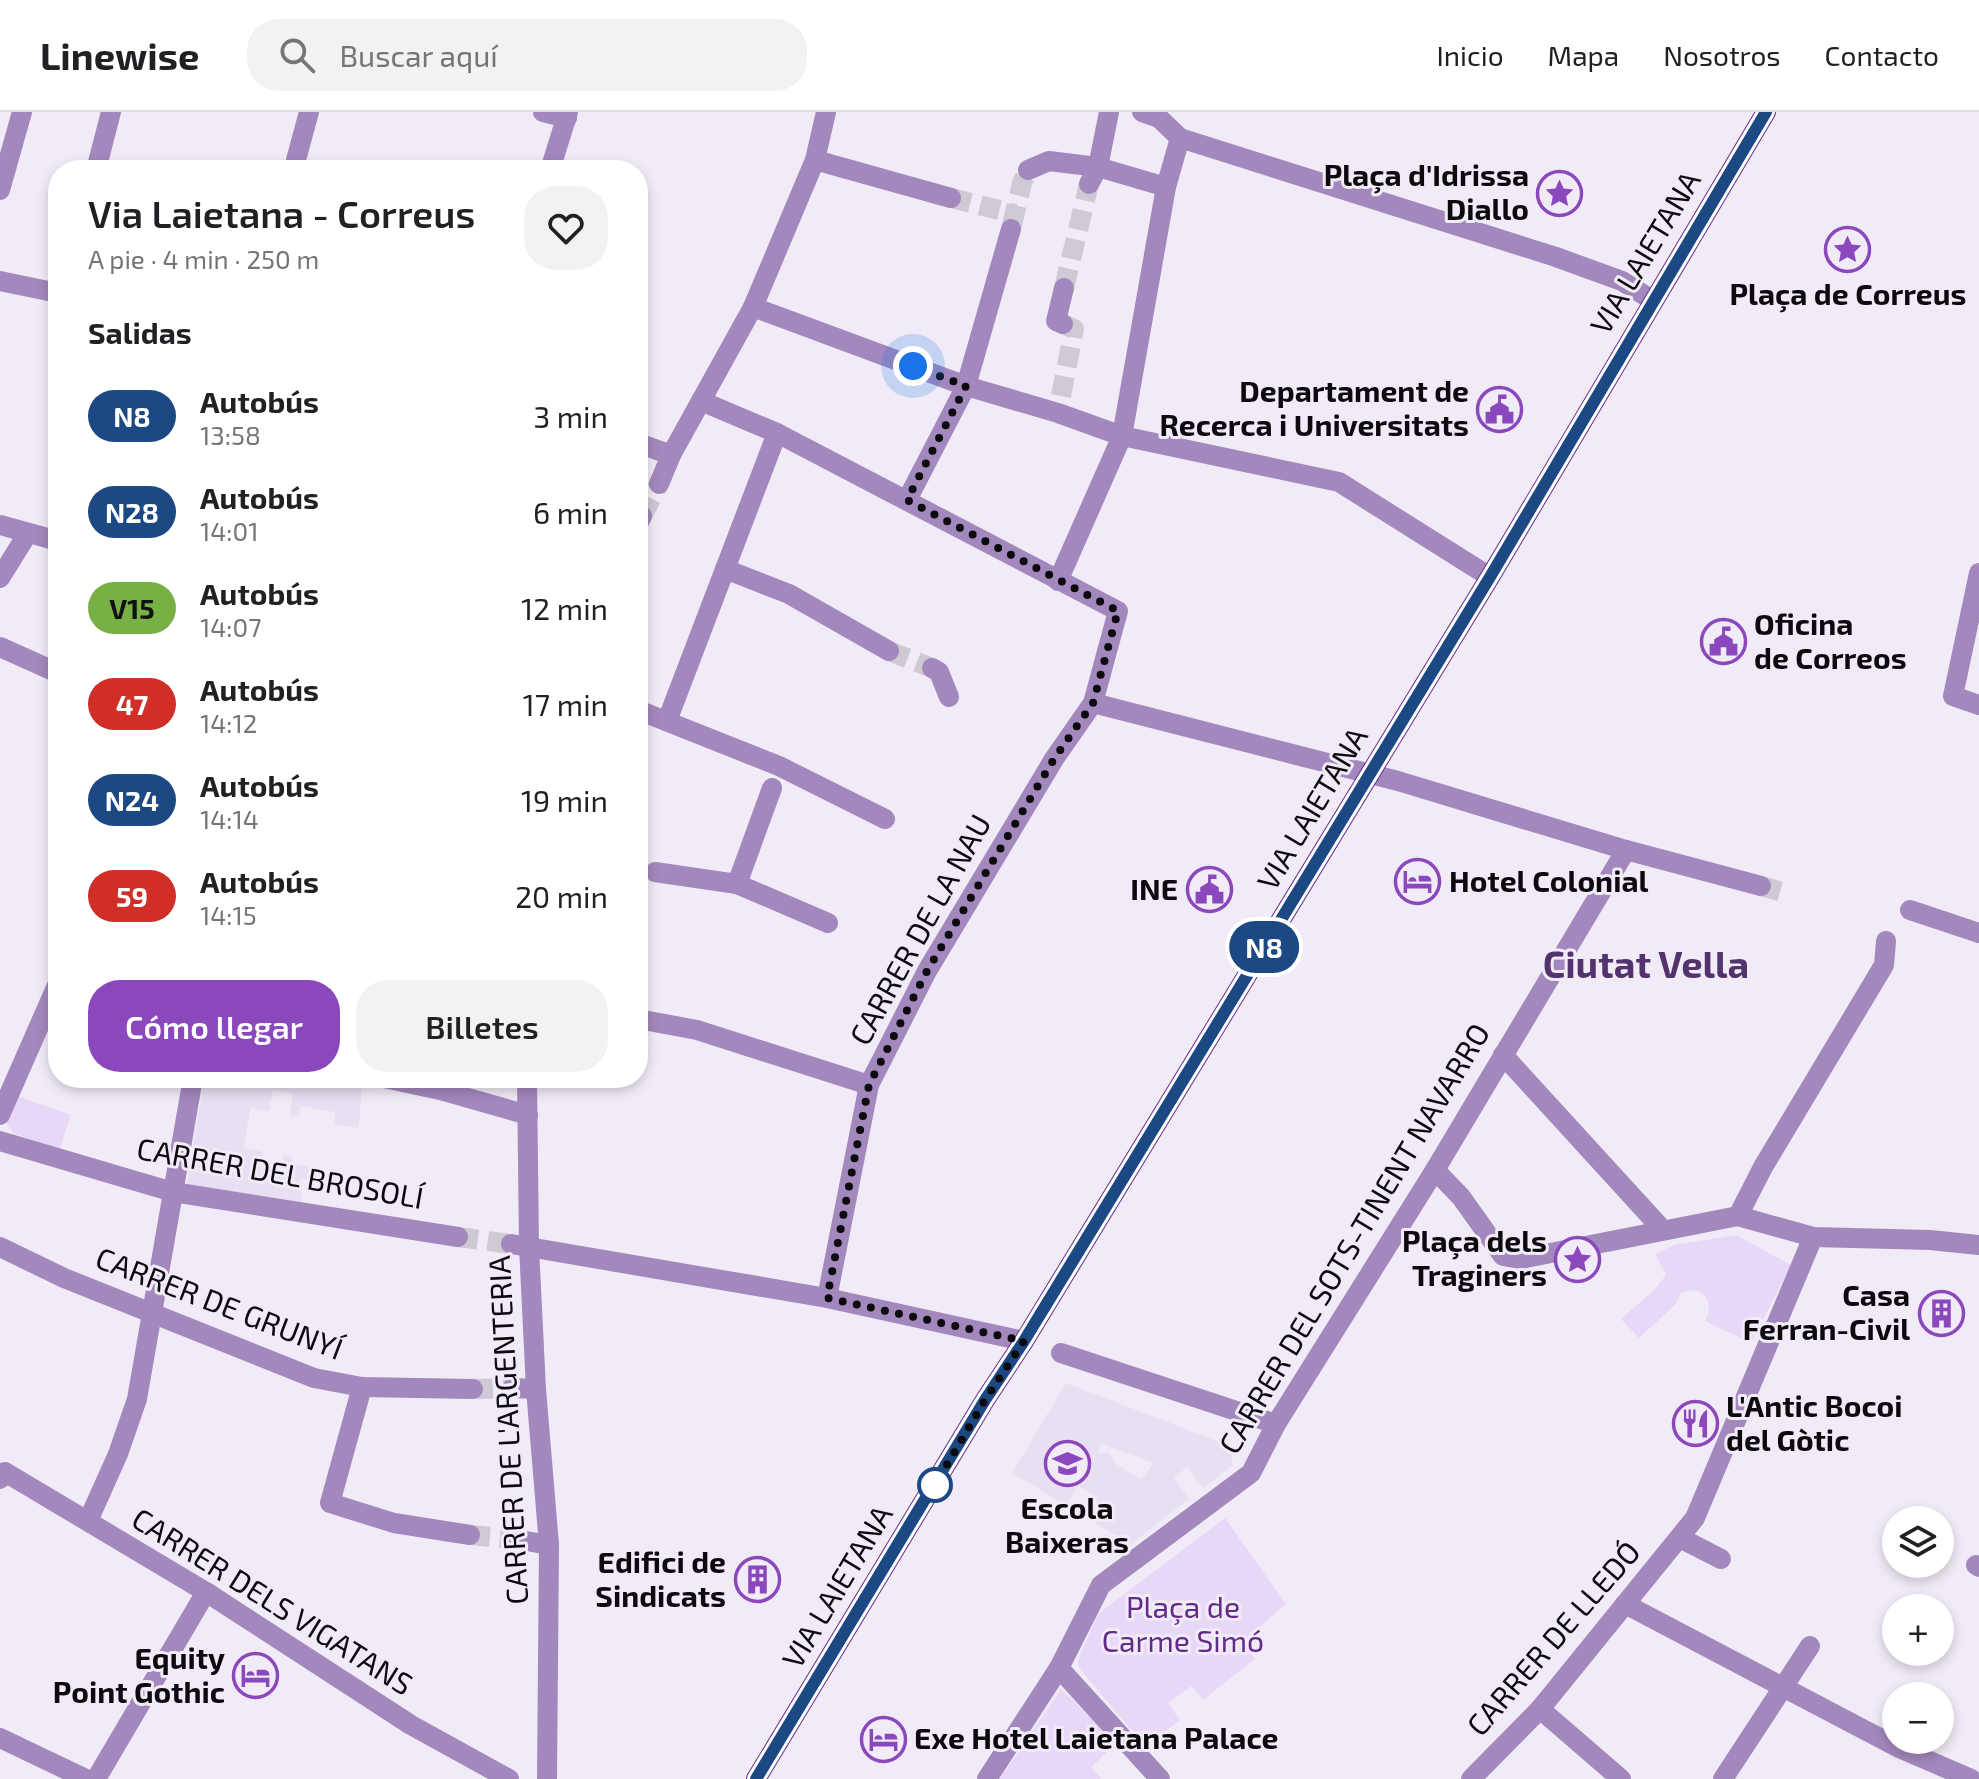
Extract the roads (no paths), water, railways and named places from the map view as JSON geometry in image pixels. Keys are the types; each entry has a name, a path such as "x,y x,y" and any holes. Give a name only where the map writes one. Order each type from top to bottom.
{"main road":[{"name":"VIA LAIETANA","path":"761,1777 985,1400 1490,577 1766,112"}],"street":[{"path":"0,190 22,112"},
{"path":"99,160 111,112"},
{"path":"296,160 309,112"},
{"path":"543,112 568,115 553,160"},
{"path":"659,484 671,455 753,307 815,160 826,112"},
{"path":"1094,175 1109,112"},
{"path":"1142,112 1159,118 1180,138 1556,257 1622,281 1652,300"},
{"path":"701,401 777,433 1058,581 1122,436 1166,187 1180,138"},
{"path":"815,160 951,198"},
{"path":"1028,170 1049,161 1094,175 1166,187"},
{"path":"907,500 966,386 1011,229"},
{"path":"0,281 48,291"},
{"path":"1063,324 1056,321 1064,288"},
{"path":"753,307 966,386 1059,404 1122,436 1339,482 1490,577"},
{"path":"667,721 777,433"},
{"path":"648,447 671,455"},
{"path":"0,525 48,538"},
{"path":"0,578 28,533"},
{"path":"725,569 789,594 889,651"},
{"path":"1979,573 1953,696 1979,705"},
{"name":"CARRER DE LA NAU","path":"827,1298 869,1085 927,971 1054,759 1093,703 1118,611 1058,581"},
{"path":"0,647 48,669"},
{"path":"932,668 939,672 949,697"},
{"path":"1093,703 1369,774 1626,850 1761,886"},
{"path":"648,714 779,766 885,819"},
{"path":"737,884 772,788"},
{"name":"CARRER DEL SOTS-TINENT NAVARRO","path":"987,1779 1059,1668 1101,1585 1251,1473 1276,1424 1435,1170 1626,850"},
{"path":"655,872 737,884 828,923"},
{"path":"1910,910 1979,933"},
{"path":"1738,1216 1763,1167 1884,965 1886,941"},
{"path":"648,1021 697,1030 869,1085"},
{"path":"0,1115 48,1028"},
{"path":"1503,1055 1662,1229"},
{"path":"88,1521 118,1454 137,1399 191,1088"},
{"path":"431,1088 528,1115"},
{"name":"CARRER DE L'ARGENTERIA","path":"527,1088 520,1245 549,1545 547,1779"},
{"name":"CARRER DEL BROSOLÍ","path":"0,1141 173,1192 458,1237"},
{"path":"1435,1170 1461,1197 1503,1256 1520,1259 1738,1216 1813,1237 1930,1240 1979,1245"},
{"name":"CARRER DE LLEDÓ","path":"1471,1779 1540,1709 1695,1518 1813,1237"},
{"path":"520,1245 827,1298 1024,1341"},
{"name":"CARRER DE GRUNYÍ","path":"0,1247 64,1278 314,1378 362,1387 473,1389"},
{"path":"1061,1353 1276,1424"},
{"path":"362,1387 330,1503 394,1523 470,1535"},
{"path":"512,1388 536,1389"},
{"name":"CARRER DELS VIGATANS","path":"2,1476 88,1521 206,1592 411,1725 509,1779"},
{"path":"1680,1538 1721,1559"},
{"path":"515,1539 549,1545"},
{"path":"96,1779 206,1592"},
{"path":"1625,1604 1897,1747 1971,1779"},
{"path":"1723,1779 1810,1646"},
{"path":"1059,1668 1160,1779"},
{"path":"1540,1709 1621,1779"},
{"path":"0,1738 86,1779"}],"tunnel":[{"path":"1012,225 1028,170"},
{"path":"1064,288 1089,184"},
{"path":"951,198 1015,214"},
{"path":"1061,396 1074,329 1063,324"},
{"path":"648,505 659,484"},
{"path":"889,651 932,668"},
{"path":"1761,886 1789,894"},
{"path":"458,1237 511,1244"},
{"path":"473,1389 512,1388"},
{"path":"470,1535 515,1539"}],"place":[{"name":"Plaça d'Idrissa Diallo","path":"1560,193"},
{"name":"Plaça de Correus","path":"1848,249"},
{"name":"Departament de Recerca i Universitats","path":"1500,409"},
{"name":"Oficina de Correos","path":"1723,642"},
{"name":"Hotel Colonial","path":"1418,882"},
{"name":"INE","path":"1209,890"},
{"name":"Plaça dels Traginers","path":"1578,1259"},
{"name":"Casa Ferran-Civil","path":"1941,1313"},
{"name":"L'Antic Bocoi del Gòtic","path":"1695,1424"},
{"name":"Escola Baixeras","path":"1067,1463"},
{"name":"Edifici de Sindicats","path":"757,1580"},
{"name":"Equity Point Gothic","path":"256,1676"},
{"name":"Exe Hotel Laietana Palace","path":"883,1739"}],"district":[{"name":"Ciutat Vella","path":"1646,965"}],"park label":[{"name":"Plaça de Carme Simó","path":"1183,1625"}]}
